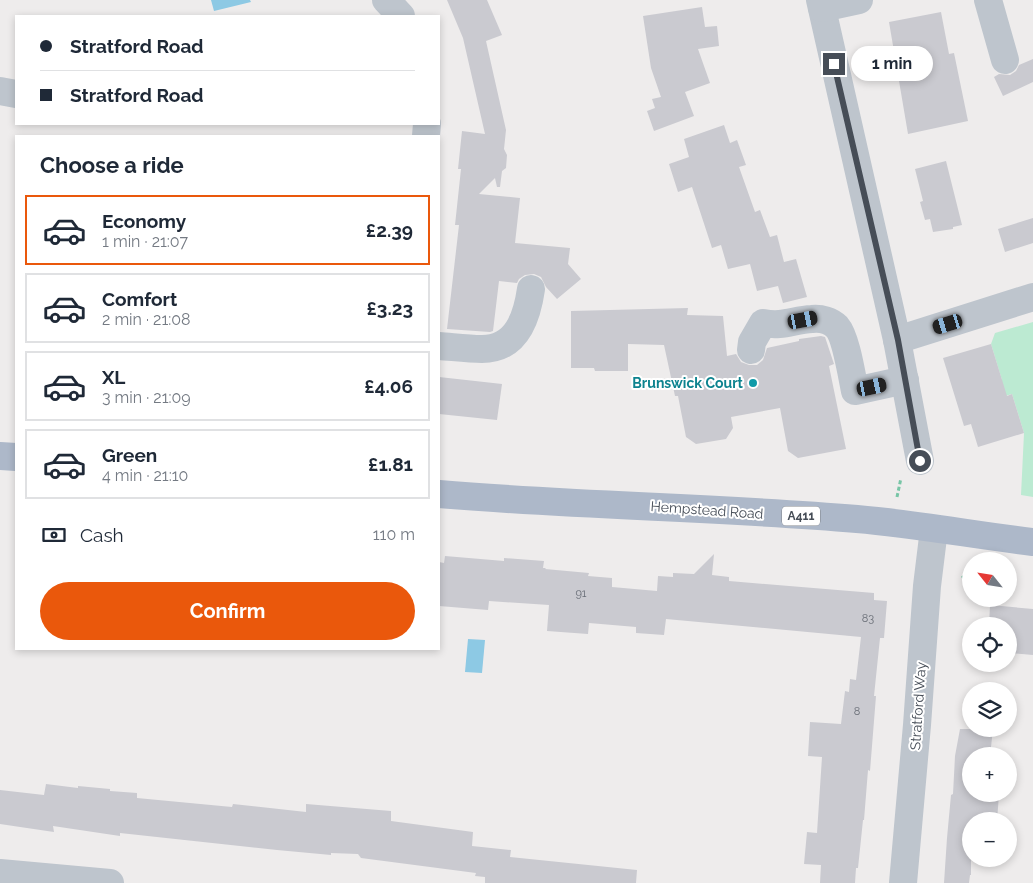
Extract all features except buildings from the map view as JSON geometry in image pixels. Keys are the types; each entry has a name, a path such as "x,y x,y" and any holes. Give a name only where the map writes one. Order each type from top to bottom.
{"main road":[{"path":"0,456 15,457"},
{"name":"Hempstead Road","path":"440,494 855,519 1033,542"}],"street":[{"path":"386,0 400,15"},
{"path":"859,0 821,4 898,340 920,461"},
{"path":"988,0 1006,60"},
{"path":"0,91 15,94"},
{"path":"440,346 483,349 494,348 503,343 514,335 522,325 526,315 531,288"},
{"path":"898,340 1033,297"},
{"path":"751,350 752,342 763,323 776,326 814,318 828,321 838,328 843,338 855,390 905,380"},
{"name":"Stratford Way","path":"903,883 934,529"},
{"path":"0,873 110,883"}],"green space":[{"path":"1033,322 1033,497 1021,495 1024,433 1012,394 982,403 984,386 1002,380 991,344 995,333"}],"water":[{"path":"211,0 250,0 251,2 214,11"},
{"path":"468,639 485,640 482,673 465,672"}],"place":[{"name":"Brunswick Court","path":"753,383"}],"route":[{"path":"834,64 898,340 920,461"}]}
